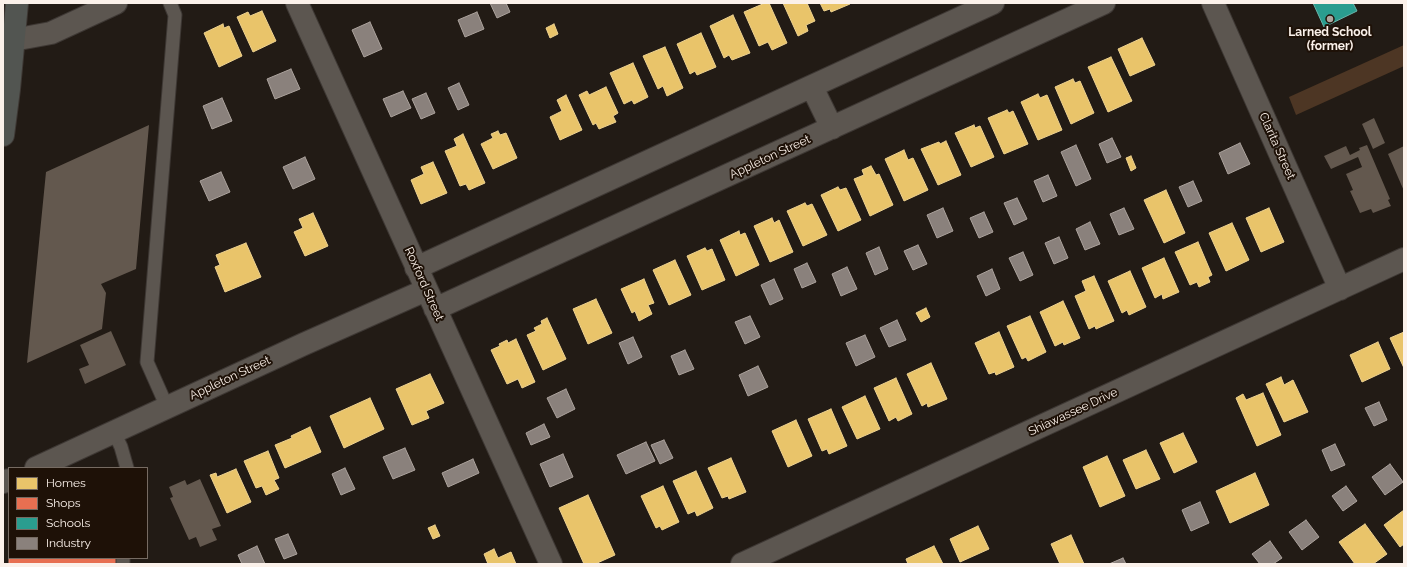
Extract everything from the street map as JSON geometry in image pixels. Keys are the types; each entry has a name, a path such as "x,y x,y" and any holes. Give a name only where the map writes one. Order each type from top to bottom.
{"main road":[{"path":"3,135 9,54 17,3"}],"street":[{"path":"9,54 51,32 116,3"},
{"name":"Roxford Street","path":"297,3 551,564"},
{"path":"416,268 993,3"},
{"name":"Appleton Street","path":"38,467 304,344 431,300 832,128 1104,3"},
{"name":"Clarita Street","path":"1213,3 1340,289"},
{"path":"812,87 832,128"},
{"name":"Shiawassee Drive","path":"743,564 1404,259"}],"lane":[{"path":"167,407 147,362 175,15 170,3"},
{"path":"114,432 121,447 127,467"}],"shaded area":[{"path":"1404,45 1404,66 1296,115 1289,97"}],"building: Homes":[{"path":"765,3 769,3 787,43 772,50 768,42 759,46 744,12"},
{"path":"783,3 807,3 815,21 806,25 808,31 798,36"},
{"path":"820,3 850,4 831,12 830,9 824,11"},
{"path":"262,11 276,41 253,52 237,17 248,12 250,16"},
{"path":"733,15 750,53 732,60 729,55 724,58 710,26"},
{"path":"223,24 224,28 229,26 242,56 219,67 204,33"},
{"path":"554,24 558,34 550,38 546,28"},
{"path":"701,33 716,67 697,75 695,71 690,74 677,44"},
{"path":"1142,38 1155,65 1130,76 1118,49"},
{"path":"665,47 683,88 667,96 663,86 658,89 643,56"},
{"path":"1111,57 1132,101 1108,112 1088,67"},
{"path":"633,63 648,97 634,104 632,100 624,104 610,73"},
{"path":"1073,79 1075,83 1080,81 1094,113 1071,124 1055,87"},
{"path":"606,87 618,113 613,116 616,122 599,129 596,123 593,125 579,95 587,91 589,95"},
{"path":"1038,94 1040,98 1047,95 1062,130 1038,140 1021,102"},
{"path":"566,95 582,130 560,140 550,117 562,111 557,100"},
{"path":"1007,110 1009,113 1013,111 1028,144 1004,154 988,118"},
{"path":"974,125 975,128 980,126 994,157 971,167 955,133"},
{"path":"498,131 500,135 506,133 517,158 493,169 481,144 493,138 491,134"},
{"path":"463,134 485,183 469,190 466,184 460,186 445,151 457,146 454,139"},
{"path":"946,141 961,175 938,185 921,149"},
{"path":"904,150 908,160 913,158 928,190 904,201 885,159"},
{"path":"1131,156 1136,168 1131,171 1126,158"},
{"path":"433,162 447,193 421,204 411,180 424,174 421,167"},
{"path":"871,166 876,175 879,174 893,205 870,216 854,179 864,175 862,170"},
{"path":"838,187 840,190 846,188 861,220 838,231 821,195"},
{"path":"1166,190 1185,233 1164,243 1144,200"},
{"path":"805,203 807,206 812,204 827,235 803,246 787,211"},
{"path":"1269,208 1284,242 1261,252 1246,218"},
{"path":"313,213 328,246 305,256 294,232 303,228 299,219"},
{"path":"772,218 774,223 779,220 793,252 770,262 754,226"},
{"path":"1232,223 1249,260 1226,271 1209,233"},
{"path":"739,231 740,235 745,233 759,265 736,276 720,240"},
{"path":"1198,242 1212,275 1208,277 1210,282 1199,287 1197,282 1190,285 1175,252"},
{"path":"246,243 261,277 225,292 215,267 220,265 216,255"},
{"path":"705,248 707,251 712,249 725,280 702,290 687,256"},
{"path":"1164,258 1179,292 1163,299 1162,294 1155,298 1142,268"},
{"path":"675,260 691,295 669,305 653,270"},
{"path":"1130,271 1146,307 1129,315 1127,310 1122,313 1108,281"},
{"path":"1094,276 1114,321 1096,329 1095,326 1089,329 1075,296 1086,291 1082,281"},
{"path":"644,279 654,303 648,305 652,314 639,321 635,311 632,313 621,289"},
{"path":"596,299 612,333 588,344 573,309"},
{"path":"1063,301 1080,338 1064,345 1063,342 1055,346 1040,312"},
{"path":"926,308 930,317 921,322 916,313"},
{"path":"1030,316 1046,352 1028,361 1026,357 1022,359 1007,326"},
{"path":"547,318 566,359 543,370 527,335 536,331 534,328 542,324 541,321"},
{"path":"999,332 1014,367 996,375 995,372 989,374 975,343"},
{"path":"1404,332 1404,368 1390,338"},
{"path":"516,339 535,382 522,388 518,379 507,384 491,350 500,346 499,344 507,340 508,343"},
{"path":"1378,342 1390,369 1362,382 1350,355"},
{"path":"931,363 947,399 928,407 927,403 922,406 907,374"},
{"path":"430,374 444,403 426,411 429,418 412,425 396,389"},
{"path":"1281,377 1284,385 1293,380 1308,412 1284,422 1266,384"},
{"path":"896,378 912,414 898,421 896,417 889,421 874,388"},
{"path":"1263,393 1281,435 1257,446 1236,398 1243,394 1246,400"},
{"path":"865,396 880,429 857,439 842,407"},
{"path":"370,398 384,429 344,448 330,416"},
{"path":"831,409 847,446 829,454 827,449 822,451 808,419"},
{"path":"796,420 812,456 788,467 772,431"},
{"path":"310,427 321,452 285,468 275,445 292,438 291,436"},
{"path":"1183,433 1197,462 1174,473 1160,443"},
{"path":"1146,450 1160,479 1136,489 1123,460"},
{"path":"268,451 279,478 274,480 279,489 266,495 262,486 256,488 244,461"},
{"path":"1107,456 1125,496 1100,507 1083,467"},
{"path":"731,458 746,492 729,499 728,496 722,498 708,468"},
{"path":"236,469 251,502 227,513 210,475 216,473 217,477"},
{"path":"696,471 713,508 697,516 695,511 688,514 673,481"},
{"path":"1255,473 1269,505 1230,523 1216,491"},
{"path":"663,486 679,522 662,530 660,526 656,528 641,496"},
{"path":"588,495 615,555 595,564 584,564 559,508"},
{"path":"1404,510 1404,544 1400,547 1384,525"},
{"path":"1365,524 1387,554 1373,564 1355,564 1339,542"},
{"path":"435,525 440,536 433,539 428,528"},
{"path":"978,526 989,549 960,562 950,539"},
{"path":"1071,535 1084,564 1060,564 1051,544"},
{"path":"934,546 943,564 908,564 906,559"},
{"path":"494,549 498,558 511,552 516,564 488,564 484,554"}],"building: Shops":[{"path":"9,559 120,559 119,564 9,564"}],"building: Schools":[{"name":"Larned School (former)","path":"1313,3 1353,3 1357,11 1324,27"}],"building: Industry":[{"path":"490,3 506,3 510,12 497,18"},
{"path":"477,12 484,29 465,37 458,20"},
{"path":"370,22 382,49 364,57 352,30"},
{"path":"291,69 300,89 275,99 267,79"},
{"path":"459,83 469,105 458,110 448,88"},
{"path":"403,91 411,108 391,117 383,99"},
{"path":"426,93 435,113 421,119 412,99"},
{"path":"222,98 232,121 212,129 203,106"},
{"path":"1112,138 1121,157 1107,163 1099,144"},
{"path":"1240,143 1250,164 1228,174 1219,153"},
{"path":"1076,145 1091,179 1076,186 1061,152"},
{"path":"305,157 315,179 293,189 283,167"},
{"path":"221,172 230,192 209,201 200,181"},
{"path":"1048,175 1057,196 1043,202 1034,181"},
{"path":"1193,181 1202,201 1188,207 1179,187"},
{"path":"1017,198 1027,219 1014,225 1004,203"},
{"path":"943,208 953,231 937,238 927,215"},
{"path":"1124,208 1134,229 1119,235 1110,214"},
{"path":"984,212 993,232 979,238 970,218"},
{"path":"1090,222 1100,244 1085,250 1076,229"},
{"path":"1059,237 1068,258 1054,264 1045,243"},
{"path":"918,245 927,264 913,270 904,251"},
{"path":"879,247 888,269 875,275 866,253"},
{"path":"1023,252 1033,275 1020,281 1009,258"},
{"path":"807,263 816,282 802,288 794,269"},
{"path":"847,267 857,289 841,296 832,274"},
{"path":"992,269 1000,289 986,296 977,276"},
{"path":"774,279 783,299 770,305 761,285"},
{"path":"750,316 760,337 745,344 735,322"},
{"path":"897,320 906,340 889,347 880,328"},
{"path":"865,335 875,357 856,366 846,343"},
{"path":"633,337 642,357 628,364 619,343"},
{"path":"685,350 694,369 679,375 671,356"},
{"path":"758,366 768,387 748,396 739,375"},
{"path":"566,389 575,409 557,418 547,398"},
{"path":"1379,402 1387,420 1374,426 1365,408"},
{"path":"544,424 550,437 531,445 526,433"},
{"path":"664,440 673,458 660,464 651,445"},
{"path":"646,442 655,461 626,474 617,455"},
{"path":"1335,444 1345,465 1331,471 1322,450"},
{"path":"405,448 415,470 393,479 383,457"},
{"path":"563,454 573,477 550,487 540,464"},
{"path":"473,459 479,473 448,487 442,473"},
{"path":"1390,464 1403,482 1385,495 1372,477"},
{"path":"345,468 355,489 341,495 332,474"},
{"path":"1346,486 1357,501 1343,511 1332,496"},
{"path":"1200,502 1209,523 1191,531 1182,510"},
{"path":"1306,520 1319,537 1302,550 1289,532"},
{"path":"288,534 297,554 284,559 275,539"},
{"path":"1270,541 1282,558 1273,564 1260,564 1252,554"},
{"path":"257,546 265,564 242,564 238,555"},
{"path":"1123,558 1126,564 1109,564"}],"building: Other":[{"path":"1374,118 1385,143 1373,149 1362,124"},
{"path":"149,125 136,269 101,284 106,293 102,329 27,363 46,172"},
{"path":"1367,145 1390,199 1388,200 1391,206 1373,213 1371,209 1360,213 1350,191 1353,190 1346,174 1362,167 1358,157 1331,169 1324,156 1346,146 1350,155 1360,150 1359,148"},
{"path":"1404,146 1404,191 1388,154"},
{"path":"111,331 126,365 85,384 79,369 89,365 80,345"},
{"path":"200,479 221,526 212,529 217,540 200,547 196,537 189,540 170,498 173,497 169,487 185,480 187,485"}],"place":[{"name":"Larned School (former)","path":"1330,19"}]}
